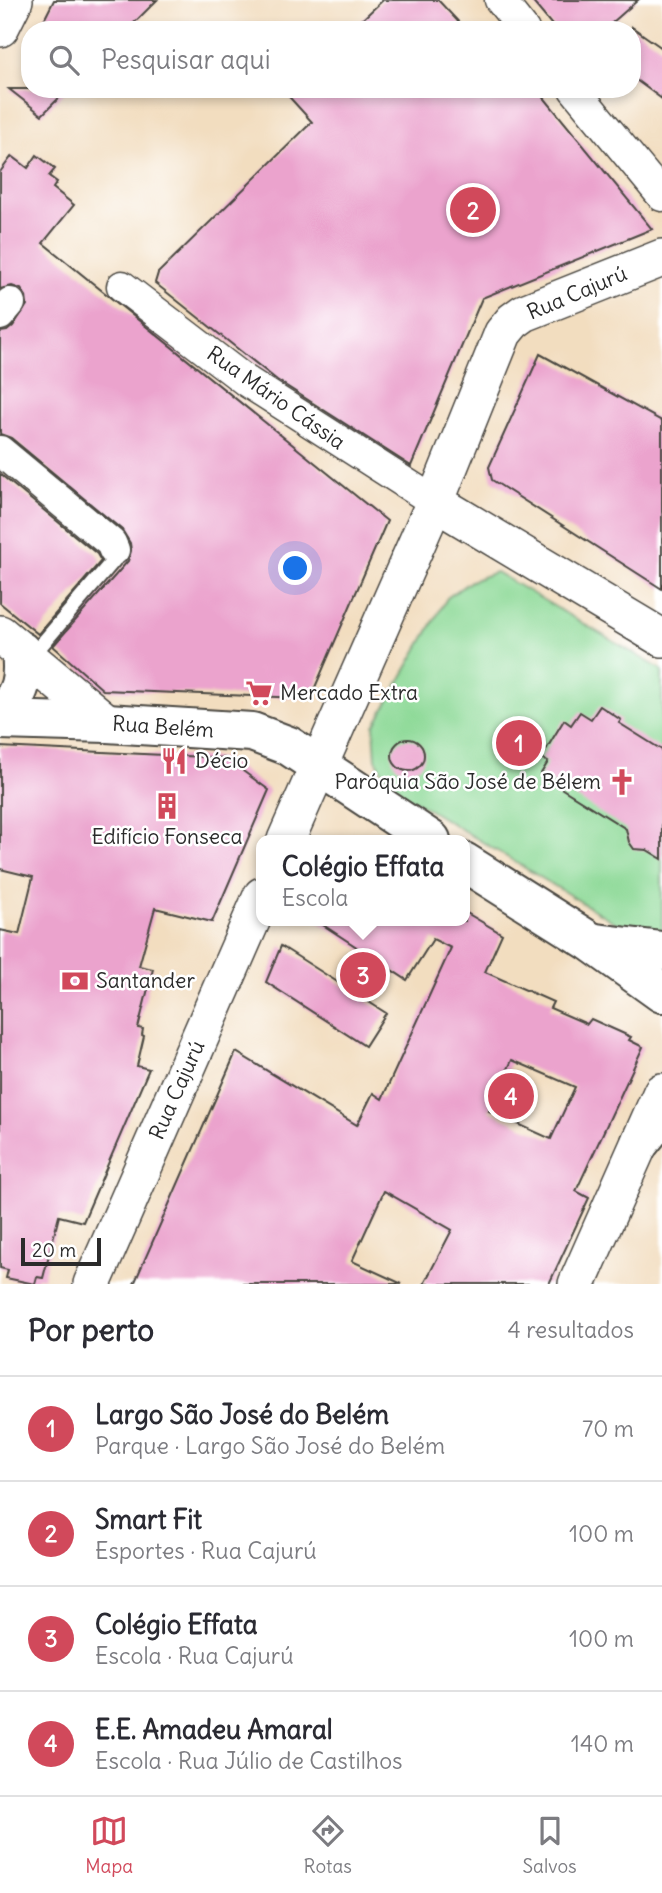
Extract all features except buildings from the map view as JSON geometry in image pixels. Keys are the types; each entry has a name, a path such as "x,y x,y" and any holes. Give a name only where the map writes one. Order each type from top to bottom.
{"main road":[{"path":"0,713 19,694 22,679 17,648"},
{"name":"Rua Belém","path":"0,720 252,732 289,746 423,835"},
{"path":"470,866 591,942 662,993"},
{"path":"591,942 662,951"}],"street":[{"path":"0,28 14,0"},
{"path":"500,0 517,21"},
{"path":"581,98 662,196"},
{"name":"Rua Cajurú","path":"318,765 435,502 503,333 524,313 662,258"},
{"name":"Rua Mário Cássia","path":"122,286 246,381 435,502"},
{"path":"0,451 111,543 114,550"},
{"path":"435,502 662,638"},
{"path":"17,648 107,723"},
{"path":"288,835 318,765"},
{"name":"Rua Cajurú","path":"92,1284 256,907"},
{"path":"577,1284 651,1128 662,1092"}],"lane":[{"path":"17,648 113,561 114,550"}],"green space":[{"path":"496,572 662,670 662,940 649,940 614,922 400,792 385,776 376,759 374,726 447,598 471,581"}],"place":[{"name":"Smart Fit","path":"473,210"},
{"name":"Mercado Extra","path":"259,693"},
{"name":"Largo São José do Belém","path":"519,743"},
{"name":"Décio","path":"174,761"},
{"name":"Paróquia São José de Bélem","path":"622,782"},
{"name":"Edifício Fonseca","path":"167,806"},
{"name":"Colégio Effata","path":"363,975"},
{"name":"Santander","path":"75,981"},
{"name":"E.E. Amadeu Amaral","path":"511,1096"}]}
